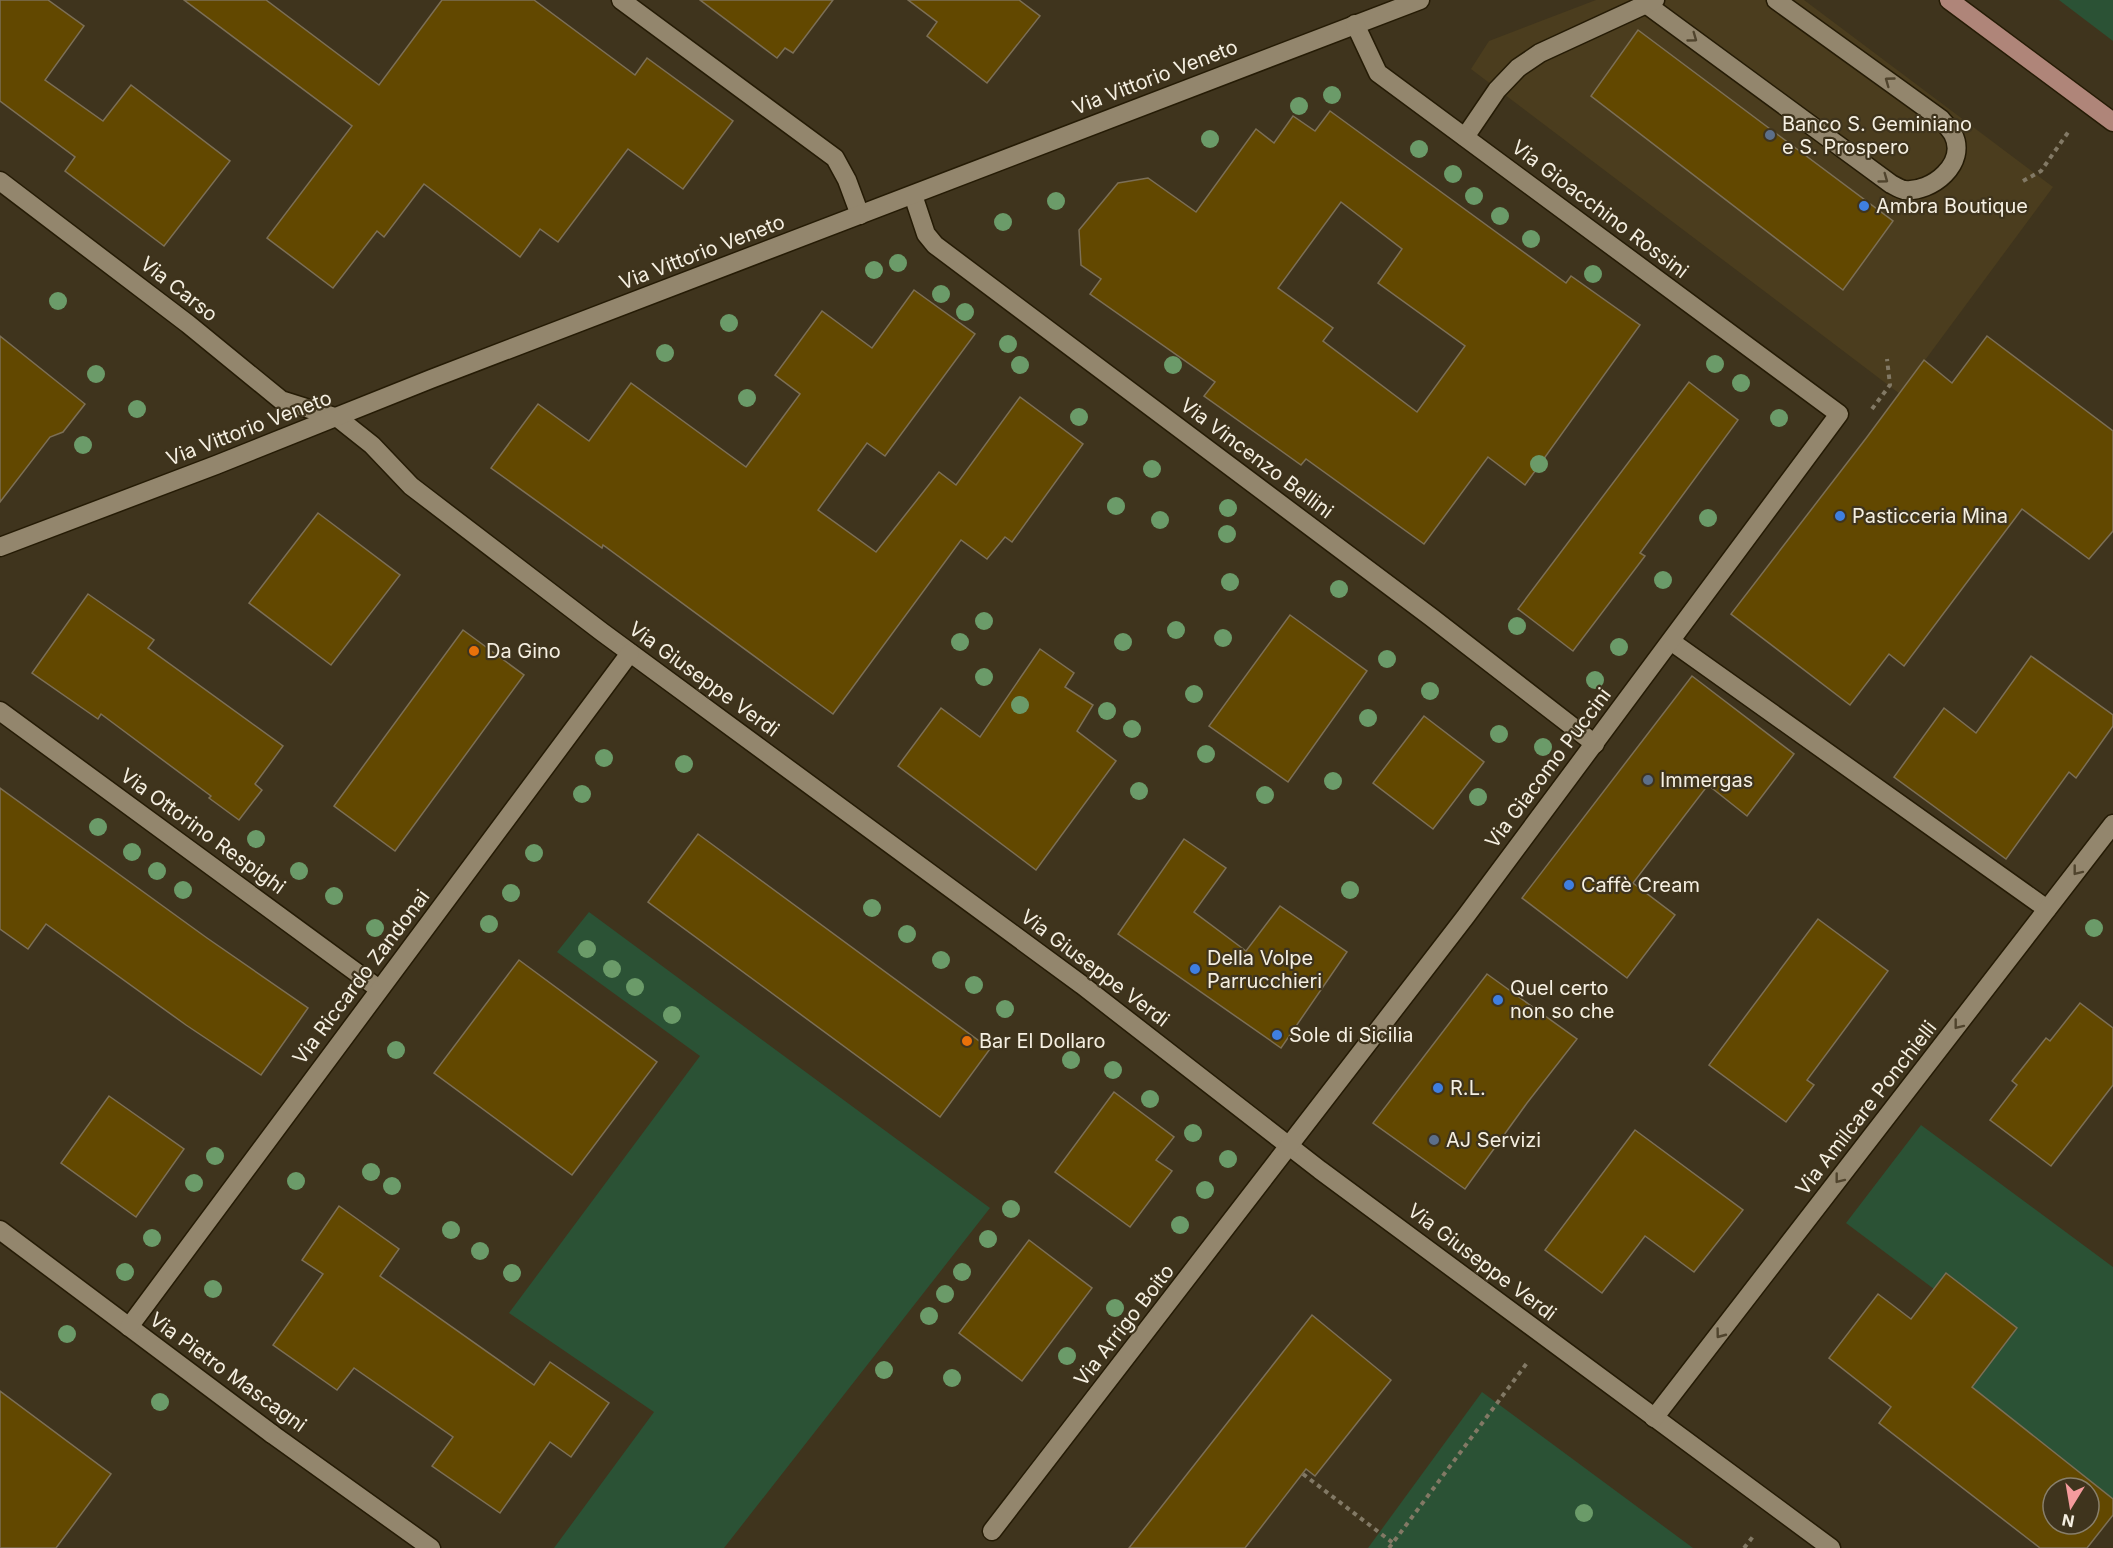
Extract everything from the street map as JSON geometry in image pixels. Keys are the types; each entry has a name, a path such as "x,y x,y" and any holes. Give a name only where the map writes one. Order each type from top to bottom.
{"main road":[{"path":"1949,0 2113,122"}],"street":[{"path":"621,0 836,158 860,215"},
{"name":"Via Vittorio Veneto","path":"0,547 338,418 431,379 1420,0"},
{"path":"1465,137 1497,90 1518,68 1540,53 1651,2 1891,184 1904,190 1923,187 1939,181 1949,169 1956,152 1953,135 1941,119 1776,0"},
{"name":"Via Gioacchino Rossini","path":"1355,24 1377,73 1839,414"},
{"name":"Via Carso","path":"0,181 188,324 281,400 338,418"},
{"name":"Via Vincenzo Bellini","path":"913,195 926,234 935,245 1431,616 1595,744"},
{"name":"Via Giacomo Puccini","path":"1290,1146 1672,642 1839,414"},
{"name":"Via Giuseppe Verdi","path":"338,418 372,445 411,486 630,653 1082,985 1290,1146 1831,1548"},
{"path":"1672,642 2047,909"},
{"name":"Via Riccardo Zandonai","path":"129,1327 630,653"},
{"name":"Via Ottorino Respighi","path":"0,711 379,989"},
{"name":"Via Amilcare Ponchielli","path":"1654,1418 2113,824"},
{"name":"Via Arrigo Boito","path":"992,1531 1290,1146"},
{"name":"Via Pietro Mascagni","path":"0,1230 272,1434 431,1548"}],"path":[{"path":"2023,181 2041,171 2089,104"},
{"path":"1839,414 1871,411 1890,385 1887,359"},
{"path":"1389,1548 1546,1338"},
{"path":"1303,1474 1393,1543"}],"shaded area":[{"path":"1596,0 1804,0 2053,187 1900,394 1471,69 1489,41"}],"green space":[{"path":"2059,0 2113,0 2113,41"},
{"path":"589,912 990,1208 724,1548 554,1548 654,1412 509,1313 700,1056 557,952"},
{"path":"1921,1125 2113,1267 2113,1499 2101,1489 2101,1476 2084,1476 1972,1387 2017,1328 1946,1274 1934,1289 1846,1223"},
{"path":"1482,1392 1693,1548 1368,1548"}],"building":[{"path":"0,0 48,0 84,26 45,80 103,121 131,85 230,161 164,246 65,171 75,157 0,101"},
{"path":"184,0 266,0 379,85 442,0 534,0 635,75 647,58 733,121 683,189 628,149 558,242 540,229 520,257 424,184 384,237 377,231 333,288 267,238 352,126"},
{"path":"700,0 833,0 793,53 785,48 777,58"},
{"path":"908,0 1019,0 1040,16 987,83 927,36 937,22"},
{"path":"1638,30 1893,221 1843,290 1591,96"},
{"path":"1330,111 1566,283 1571,276 1640,325 1525,485 1488,457 1424,544 1306,459 1301,465 1204,396 1215,382 1090,294 1101,279 1081,265 1079,230 1118,183 1148,178 1196,212 1256,129 1274,143 1293,116 1315,131","holes":["1341,202 1402,249 1378,283 1465,346 1417,412 1323,341 1333,328 1278,288"]},
{"path":"914,290 975,334 885,456 867,443 818,510 876,552 939,472 956,485 1020,397 1083,444 1012,542 1005,537 987,559 961,540 833,714 603,545 602,548 491,468 538,404 589,441 631,383 746,467 800,394 775,375 822,311 872,348"},
{"path":"0,336 85,404 63,432 50,437 0,502"},
{"path":"1987,336 2113,431 2113,531 2089,559 2022,509 1904,666 1889,654 1850,705 1731,614 1924,360 1952,383"},
{"path":"1689,382 1738,420 1640,553 1645,556 1573,651 1518,609"},
{"path":"318,513 400,575 331,665 249,603"},
{"path":"88,594 154,640 148,648 283,746 255,784 262,790 239,820 209,798 211,796 101,714 98,719 32,673"},
{"path":"1290,615 1367,671 1288,782 1209,726"},
{"path":"463,630 524,675 395,851 334,806"},
{"path":"1040,649 1074,673 1065,687 1093,705 1077,731 1116,761 1036,870 898,766 941,708 980,737"},
{"path":"2031,656 2113,715 2113,726 2076,778 2069,772 2006,859 1894,777 1944,708 1976,733"},
{"path":"1692,676 1794,754 1747,816 1708,785 1633,883 1675,915 1627,978 1522,898"},
{"path":"1424,716 1484,762 1433,829 1373,783"},
{"path":"0,788 308,1008 261,1075 186,1025 46,924 28,949 0,929"},
{"path":"698,834 990,1049 940,1117 648,902"},
{"path":"1184,839 1226,868 1194,912 1246,951 1280,906 1347,952 1281,1048 1118,934"},
{"path":"1818,919 1888,971 1807,1080 1814,1085 1786,1122 1709,1065"},
{"path":"519,960 657,1062 572,1175 434,1073"},
{"path":"1487,974 1577,1039 1465,1189 1373,1123"},
{"path":"2080,1003 2113,1028 2113,1085 2051,1166 1990,1120 2017,1085 2012,1081 2046,1038 2050,1041"},
{"path":"1114,1092 1174,1137 1156,1160 1172,1171 1130,1227 1055,1172"},
{"path":"109,1096 184,1149 136,1217 61,1163"},
{"path":"1635,1130 1743,1210 1694,1272 1645,1236 1602,1293 1545,1250"},
{"path":"339,1206 399,1249 380,1276 534,1385 550,1362 609,1403 571,1457 550,1442 500,1513 432,1466 453,1437 354,1368 337,1390 273,1345 323,1274 302,1260"},
{"path":"1029,1240 1092,1288 1022,1381 959,1333"},
{"path":"1946,1273 2017,1328 1972,1387 2084,1476 2041,1476 2041,1536 2096,1536 2087,1548 2040,1548 1879,1423 1891,1407 1829,1358 1878,1294 1911,1319"},
{"path":"1312,1315 1391,1380 1315,1476 1306,1469 1245,1548 1129,1548"},
{"path":"0,1391 111,1474 56,1548 0,1548"},
{"path":"2101,1489 2113,1499 2113,1515 2101,1530"}],"place":[{"name":"Banco S. Geminiano e S. Prospero","path":"1770,135"},
{"name":"Ambra Boutique","path":"1864,206"},
{"name":"Pasticceria Mina","path":"1840,516"},
{"name":"Da Gino","path":"474,651"},
{"name":"Immergas","path":"1648,780"},
{"name":"Caffè Cream","path":"1569,885"},
{"name":"Della Volpe Parrucchieri","path":"1195,969"},
{"name":"Quel certo non so che","path":"1498,1000"},
{"name":"Sole di Sicilia","path":"1277,1035"},
{"name":"Bar El Dollaro","path":"967,1041"},
{"name":"R.L.","path":"1438,1088"},
{"name":"AJ Servizi","path":"1434,1140"}]}
